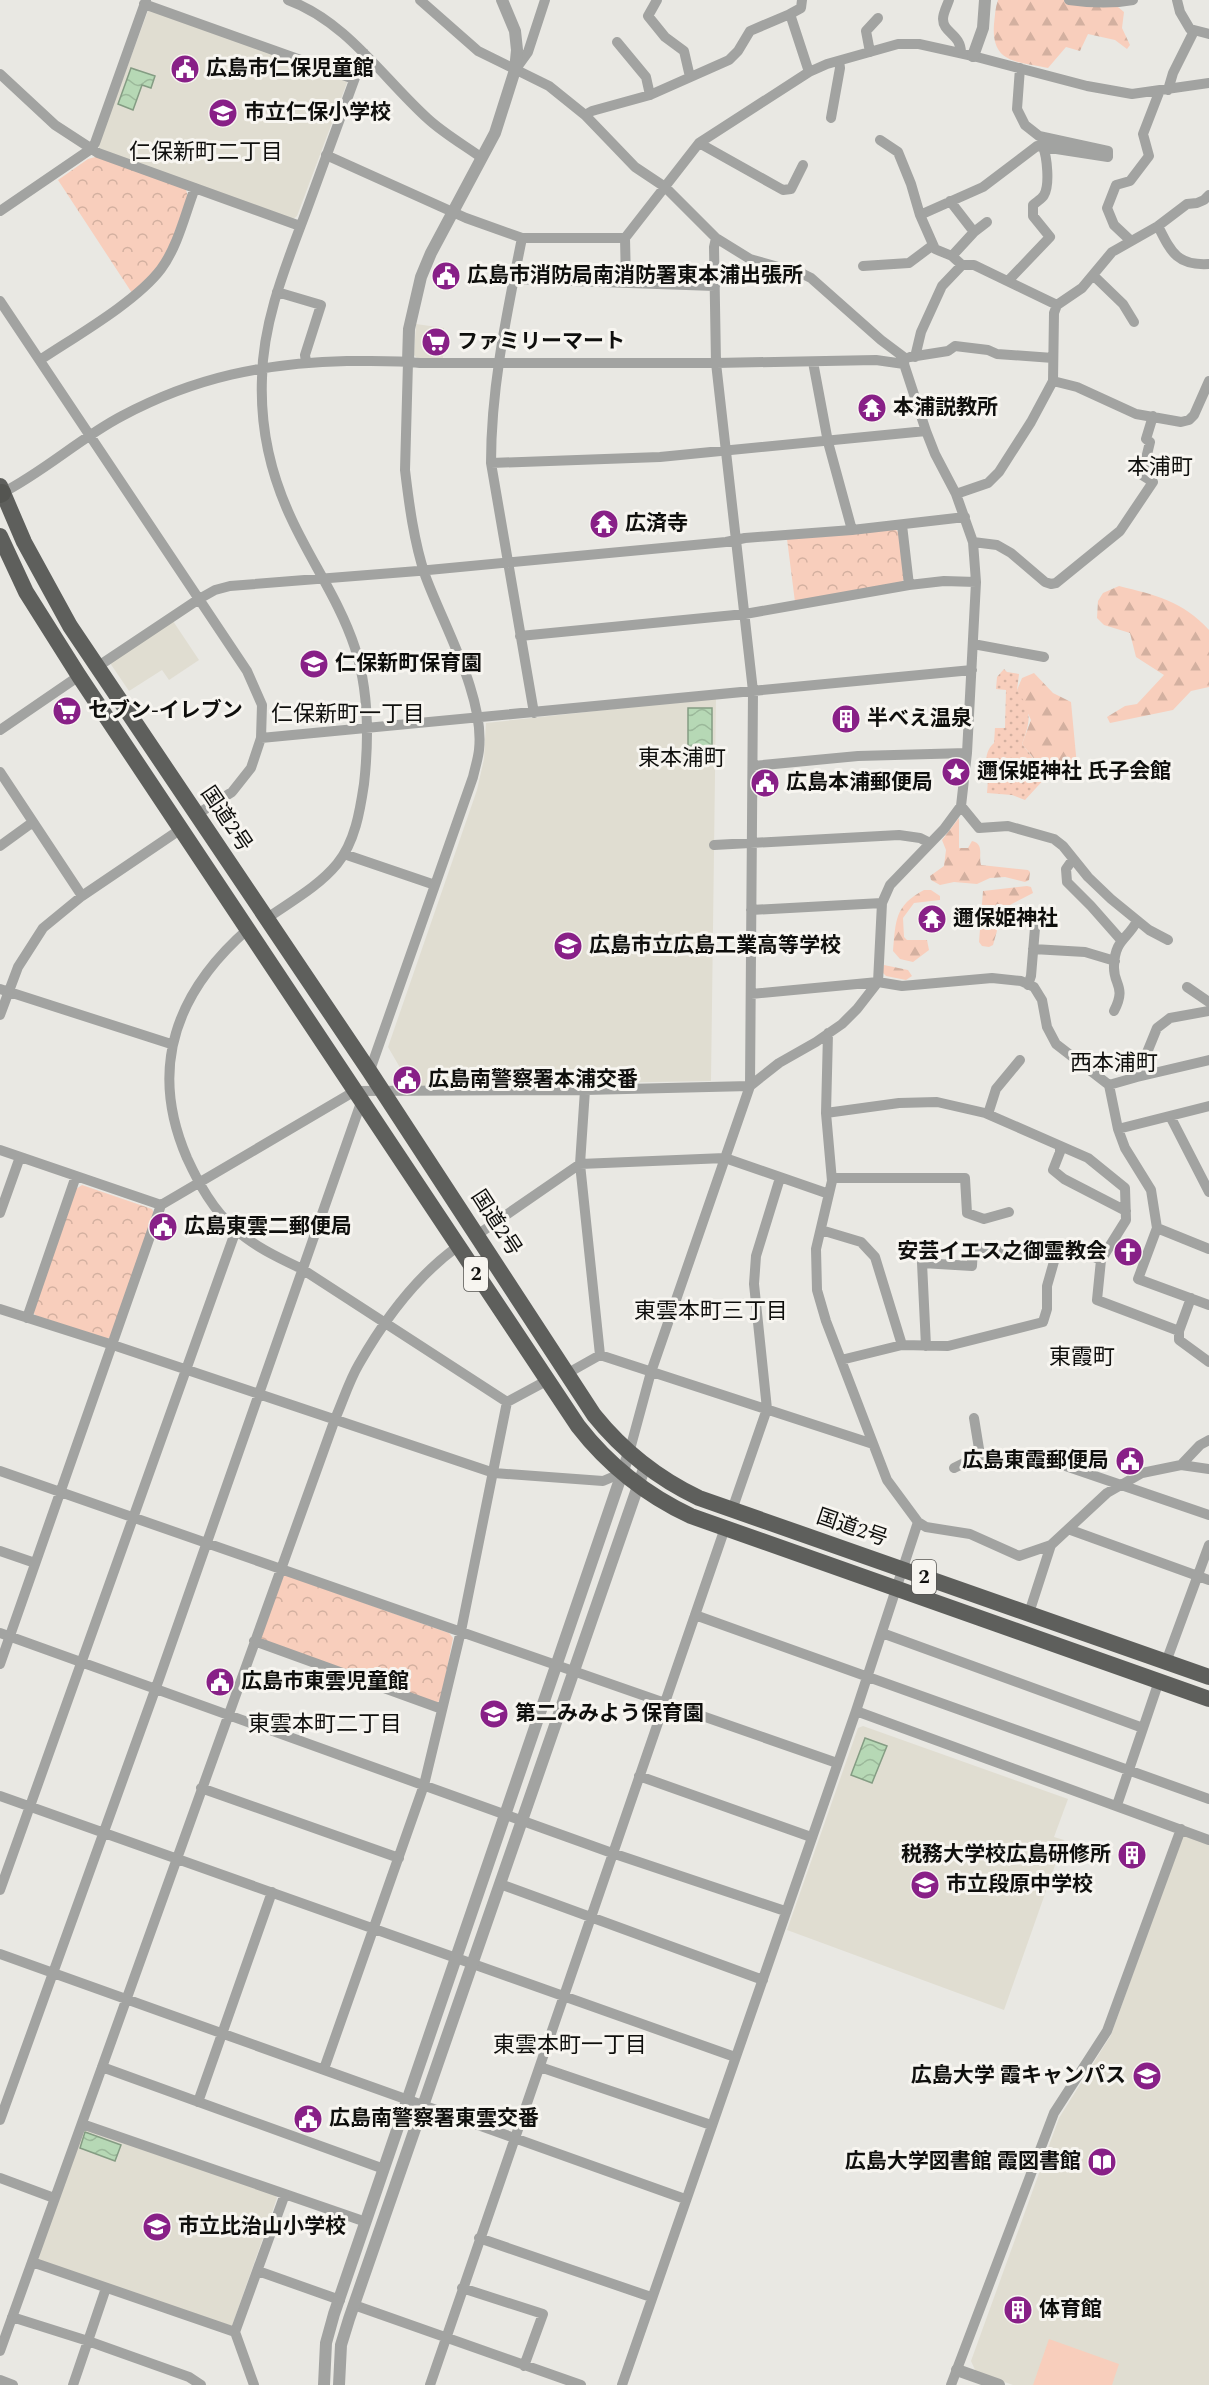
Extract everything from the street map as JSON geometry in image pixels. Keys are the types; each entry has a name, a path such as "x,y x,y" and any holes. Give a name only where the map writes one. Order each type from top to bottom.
{"highway":[{"name":"国道2号","path":"1,491 46,584 98,667 370,1071 594,1415 628,1453 688,1492 732,1510 1209,1677"},
{"name":"国道2号","path":"0,536 26,592 180,829 360,1094 458,1247 586,1437 622,1473 679,1510 725,1528 1209,1699"}],"street":[{"path":"288,0 309,8 364,52 428,118 482,158"},
{"path":"420,0 478,51 549,86 585,116 635,167 665,187 716,238 750,259 811,278 881,340 908,360"},
{"path":"0,2120 155,1690 302,1269 360,1094 473,777 479,749 477,718 470,688 424,570 405,470 409,329 421,277 430,253 495,133 515,70 517,50 515,31 502,0"},
{"path":"515,70 528,52 545,0"},
{"path":"657,0 648,16 665,37 684,51 690,77"},
{"path":"585,116 592,111 650,95 729,60 738,51 750,31 801,8 802,0"},
{"path":"949,0 943,18 945,27 958,39 967,55"},
{"path":"967,55 983,28 985,0"},
{"path":"1069,0 1093,3 1118,3 1132,0"},
{"path":"1177,0 1180,12 1190,29 1209,34"},
{"path":"0,212 91,149 145,2 354,79"},
{"path":"790,14 809,72"},
{"path":"870,52 866,32 878,18"},
{"path":"1131,241 1114,225 1107,208 1116,185 1130,181 1149,156 1143,134 1194,31"},
{"path":"617,42 646,77 650,95"},
{"path":"626,283 625,238 699,142 809,72 839,61 898,44 919,44 1088,86 1132,94 1209,84"},
{"path":"266,919 320,882 344,854 354,833 366,765 365,696 355,648 340,610 291,520 274,475 264,430 263,368 267,335 277,292 364,52"},
{"path":"831,118 840,68 839,61"},
{"path":"920,215 983,187 1037,146 1108,157 1108,151 1039,136 1025,125 1017,109 1020,68"},
{"path":"0,74 55,125 91,149 300,226"},
{"path":"880,140 898,152 920,215 935,249 952,256 962,265"},
{"path":"699,142 783,190 791,189 803,165"},
{"path":"1008,281 1050,237 1033,216 1033,205 1044,196 1047,178 1047,155 1043,147"},
{"path":"326,155 452,212 522,238 625,238"},
{"path":"40,360 142,290 162,267 176,240 195,188"},
{"path":"1057,305 1082,288 1112,252 1158,226 1187,204 1197,203 1209,195"},
{"path":"950,201 974,232"},
{"path":"952,256 974,232 987,222"},
{"path":"1158,226 1175,256 1192,265 1209,264"},
{"path":"522,238 497,363 491,422 491,463 534,712"},
{"path":"324,2385 326,2343 340,2300 622,1473 651,1372 750,1086 753,691 716,363 716,238"},
{"path":"863,266 909,263 933,245"},
{"path":"0,1664 5,1635 35,1563 161,1205 198,1182 360,1094 382,1091 750,1086 779,1064 828,1033 857,1009 878,982 882,903 890,885 961,806 972,670 976,582 973,542 956,494 926,431 908,360 942,286 962,265 974,264 1057,305"},
{"path":"1094,276 1123,304 1134,322"},
{"path":"514,279 715,286"},
{"path":"277,292 321,305 305,355 306,362"},
{"path":"0,301 247,671 262,705 261,738 251,768 232,792 196,815"},
{"path":"956,494 988,483 999,472 1031,422 1053,381 1057,305"},
{"path":"1,491 121,416 160,397 227,374 306,362 716,363 908,360 948,351 955,346 988,350 997,354 1053,358"},
{"path":"813,362 828,442 852,530"},
{"path":"1053,381 1077,387 1136,414 1181,422 1189,420 1209,381"},
{"path":"973,542 997,545 1011,553 1045,582 1051,585 1056,583 1120,531 1153,482 1142,475 1149,454 1150,442 1146,439 1153,416"},
{"path":"491,463 660,457 926,431"},
{"path":"98,667 199,599 215,590 238,584 424,570 852,530 965,517"},
{"path":"902,525 909,585"},
{"path":"520,636 745,614 909,585 944,581 976,582"},
{"path":"973,644 1044,657"},
{"path":"261,738 972,670"},
{"path":"0,730 79,676"},
{"path":"753,766 858,756 967,753"},
{"path":"0,772 82,896"},
{"path":"961,806 979,828 1008,826 1054,839 1063,846 1088,877 1137,921 1168,940"},
{"path":"0,846 33,822"},
{"path":"0,1015 4,990 43,928 82,896 180,829"},
{"path":"714,845 752,845 899,835 920,838 930,843"},
{"path":"344,854 435,885"},
{"path":"1074,859 1066,869 1066,882 1121,940"},
{"path":"751,910 882,903"},
{"path":"1114,1011 1119,1002 1120,991 1113,968 1121,940 1137,921"},
{"path":"1028,985 1031,976 1035,928"},
{"path":"248,929 209,968 190,997 171,1044 168,1089 178,1137 198,1182 217,1211 236,1230 271,1254 302,1269 507,1402"},
{"path":"1034,949 1085,952 1115,961"},
{"path":"751,994 878,982 902,986 992,978 1021,981 1034,987 1042,1000 1047,1026 1056,1044 1109,1085 1118,1128 1125,1148 1151,1190 1157,1228 1138,1279 1209,1305"},
{"path":"1187,987 1209,1002"},
{"path":"4,990 171,1044"},
{"path":"1137,1077 1157,1028 1170,1018 1209,1011"},
{"path":"828,1033 826,1113 832,1178 816,1249 817,1290 887,1480 918,1522 926,1527 970,1534 1018,1556 1051,1545 1107,1493 1142,1473 1181,1465 1209,1469"},
{"path":"988,1114 996,1089 1020,1060"},
{"path":"1109,1085 1209,1060"},
{"path":"585,1090 580,1164 600,1354"},
{"path":"826,1113 899,1103 937,1102 988,1114 1088,1158 1125,1188 1126,1220 1101,1260 1097,1300 1179,1331"},
{"path":"1118,1128 1209,1106"},
{"path":"1170,1116 1209,1192"},
{"path":"1060,1146 1053,1170 1064,1179 1125,1211"},
{"path":"0,1150 161,1205"},
{"path":"0,1213 20,1157"},
{"path":"477,1234 580,1164 725,1158 829,1194"},
{"path":"27,1318 76,1176"},
{"path":"732,1510 767,1409 754,1284 756,1256 780,1178"},
{"path":"832,1178 965,1178 967,1213 984,1219 1009,1212"},
{"path":"1157,1228 1209,1249"},
{"path":"0,1890 236,1230"},
{"path":"821,1230 861,1242 875,1257 902,1345"},
{"path":"0,2351 127,2000 226,1716 335,1419 358,1365 386,1324 411,1292 458,1247"},
{"path":"926,1346 922,1263 972,1266 973,1247 1016,1251 1082,1252 1101,1260"},
{"path":"841,1360 902,1345 948,1346 1043,1322 1047,1309 1047,1286 1057,1251"},
{"path":"1191,1298 1179,1331 1179,1340 1209,1362"},
{"path":"0,1309 494,1473 603,1481 622,1473"},
{"path":"600,1354 873,1444"},
{"path":"568,1373 600,1354"},
{"path":"507,1402 548,1380"},
{"path":"324,2069 424,1785 461,1631 507,1402"},
{"path":"974,1418 980,1455"},
{"path":"1181,1465 1200,1444 1209,1440"},
{"path":"954,1467 980,1455 1017,1455 1048,1460 1209,1515"},
{"path":"339,2385 341,2345 354,2305 645,1466"},
{"path":"0,1471 837,1763"},
{"path":"622,2385 898,1589 918,1522"},
{"path":"430,2385 725,1528"},
{"path":"1068,1529 1209,1580"},
{"path":"1029,1613 1051,1545"},
{"path":"1166,1662 1209,1545"},
{"path":"0,1551 35,1563"},
{"path":"695,1615 1209,1799"},
{"path":"882,1633 1143,1728"},
{"path":"5,1635 612,1853 785,1911"},
{"path":"254,1641 442,1709"},
{"path":"1117,1805 1159,1682"},
{"path":"856,1711 1209,1840"},
{"path":"639,1776 811,1837"},
{"path":"201,1788 399,1858"},
{"path":"0,1796 735,2057"},
{"path":"951,2385 1054,2113 1107,2031 1181,1828"},
{"path":"500,1884 763,1980"},
{"path":"198,2102 272,1892"},
{"path":"0,1954 685,2199"},
{"path":"102,2067 384,2169"},
{"path":"540,2067 711,2125"},
{"path":"82,2124 366,2222"},
{"path":"0,2178 54,2198"},
{"path":"254,2385 235,2332 285,2194"},
{"path":"479,2238 651,2297"},
{"path":"32,2262 235,2332"},
{"path":"258,2271 340,2300"},
{"path":"73,2385 106,2288"},
{"path":"462,2288 543,2314 524,2366"},
{"path":"354,2305 524,2366 564,2383 581,2385"},
{"path":"12,2317 189,2377 201,2385"},
{"path":"957,2370 999,2385"},
{"path":"0,2380 14,2385"}],"shaded area":[{"name":"市立仁保小学校","path":"149,8 348,80 297,216 293,219 100,150 98,146"},
{"path":"416,324 444,328 443,358 417,358 414,355"},
{"path":"173,621 199,660 169,680 162,670 129,691 110,663"},
{"name":"広島市立広島工業高等学校","path":"716,698 711,1081 420,1086 408,1070 402,1071 388,1047 477,790 484,759 486,723"},
{"name":"市立段原中学校","path":"863,1726 1068,1799 1054,1837 1064,1840 1004,2010 787,1930 858,1728"},
{"name":"広島大学 霞キャンパス","path":"1186,1835 1209,1843 1209,2385 1013,2385 976,2372 971,2361 1059,2118 1111,2035 1182,1837"},
{"name":"市立比治山小学校","path":"84,2127 275,2195 277,2198 232,2326 39,2261 38,2257"}],"green space":[{"path":"998,0 1068,0 1118,7 1124,12 1122,28 1130,45 1127,49 1115,40 1088,34 1080,51 1066,47 1048,68 1016,62 1002,54 994,37"},
{"path":"99,156 185,187 188,196 161,264 132,293 58,180 88,159"},
{"path":"895,529 899,533 904,579 901,583 795,602 787,539"},
{"path":"1119,586 1168,600 1189,612 1209,630 1209,687 1191,691 1173,710 1110,723 1107,717 1125,706 1137,704 1164,675 1136,657 1130,633 1104,625 1097,618 1098,601 1103,593"},
{"path":"1004,669 1007,672 1019,674 1017,690 1028,711 1027,728 1022,744 1047,776 1025,800 1012,795 987,793 988,780 985,780 988,751 994,743 995,728 1005,728 1006,690 996,689 997,677"},
{"path":"1034,673 1053,693 1071,702 1077,766 1070,771 1045,772 1022,744 1031,720 1017,690 1022,678"},
{"path":"959,818 959,848 968,848 972,841 980,848 981,865 1028,870 1029,880 1025,882 1005,877 990,878 977,884 954,882 940,885 931,880 930,876 944,866 946,850 942,840"},
{"path":"1031,887 1033,893 1010,905 1007,924 998,927 993,945 982,946 979,942 983,891"},
{"path":"924,890 931,890 940,896 940,900 914,903 903,918 904,937 907,940 927,940 929,950 913,962 900,959 893,951 898,915 907,902"},
{"path":"884,965 908,970 912,976 906,980 886,976 882,972"},
{"path":"82,1185 152,1209 154,1213 111,1336 107,1339 36,1316 33,1312 76,1189"},
{"path":"285,1575 449,1633 453,1638 441,1700 436,1703 262,1640 259,1636 281,1576"},
{"path":"1049,2339 1119,2364 1112,2385 1033,2385"}],"water":[{"path":"131,68 155,76 151,88 142,85 133,110 118,104"},
{"path":"688,708 712,708 712,747 688,747"},
{"path":"865,1738 887,1746 872,1783 851,1775"},
{"path":"85,2132 121,2145 115,2161 80,2148"}],"place":[{"name":"広島市仁保児童館","path":"185,69"},
{"name":"市立仁保小学校","path":"223,113"},
{"name":"広島市消防局南消防署東本浦出張所","path":"446,276"},
{"name":"ファミリーマート","path":"436,342"},
{"name":"本浦説教所","path":"872,408"},
{"name":"広済寺","path":"604,524"},
{"name":"仁保新町保育園","path":"314,664"},
{"name":"セブン-イレブン","path":"67,711"},
{"name":"半べえ温泉","path":"846,719"},
{"name":"邇保姫神社 氏子会館","path":"956,772"},
{"name":"広島本浦郵便局","path":"765,783"},
{"name":"邇保姫神社","path":"932,919"},
{"name":"広島市立広島工業高等学校","path":"568,946"},
{"name":"広島南警察署本浦交番","path":"407,1080"},
{"name":"広島東雲二郵便局","path":"163,1227"},
{"name":"安芸イエス之御霊教会","path":"1128,1252"},
{"name":"広島東霞郵便局","path":"1130,1461"},
{"name":"広島市東雲児童館","path":"220,1682"},
{"name":"第二みみよう保育園","path":"494,1714"},
{"name":"税務大学校広島研修所","path":"1132,1855"},
{"name":"市立段原中学校","path":"925,1885"},
{"name":"広島大学 霞キャンパス","path":"1147,2076"},
{"name":"広島南警察署東雲交番","path":"308,2119"},
{"name":"広島大学図書館 霞図書館","path":"1102,2162"},
{"name":"市立比治山小学校","path":"157,2227"},
{"name":"体育館","path":"1018,2310"}],"district":[{"name":"仁保新町二丁目","path":"206,152"},
{"name":"本浦町","path":"1160,467"},
{"name":"仁保新町一丁目","path":"348,714"},
{"name":"東本浦町","path":"682,758"},
{"name":"西本浦町","path":"1114,1063"},
{"name":"東雲本町三丁目","path":"711,1311"},
{"name":"東霞町","path":"1082,1357"},
{"name":"東雲本町二丁目","path":"325,1724"},
{"name":"東雲本町一丁目","path":"570,2045"}]}
